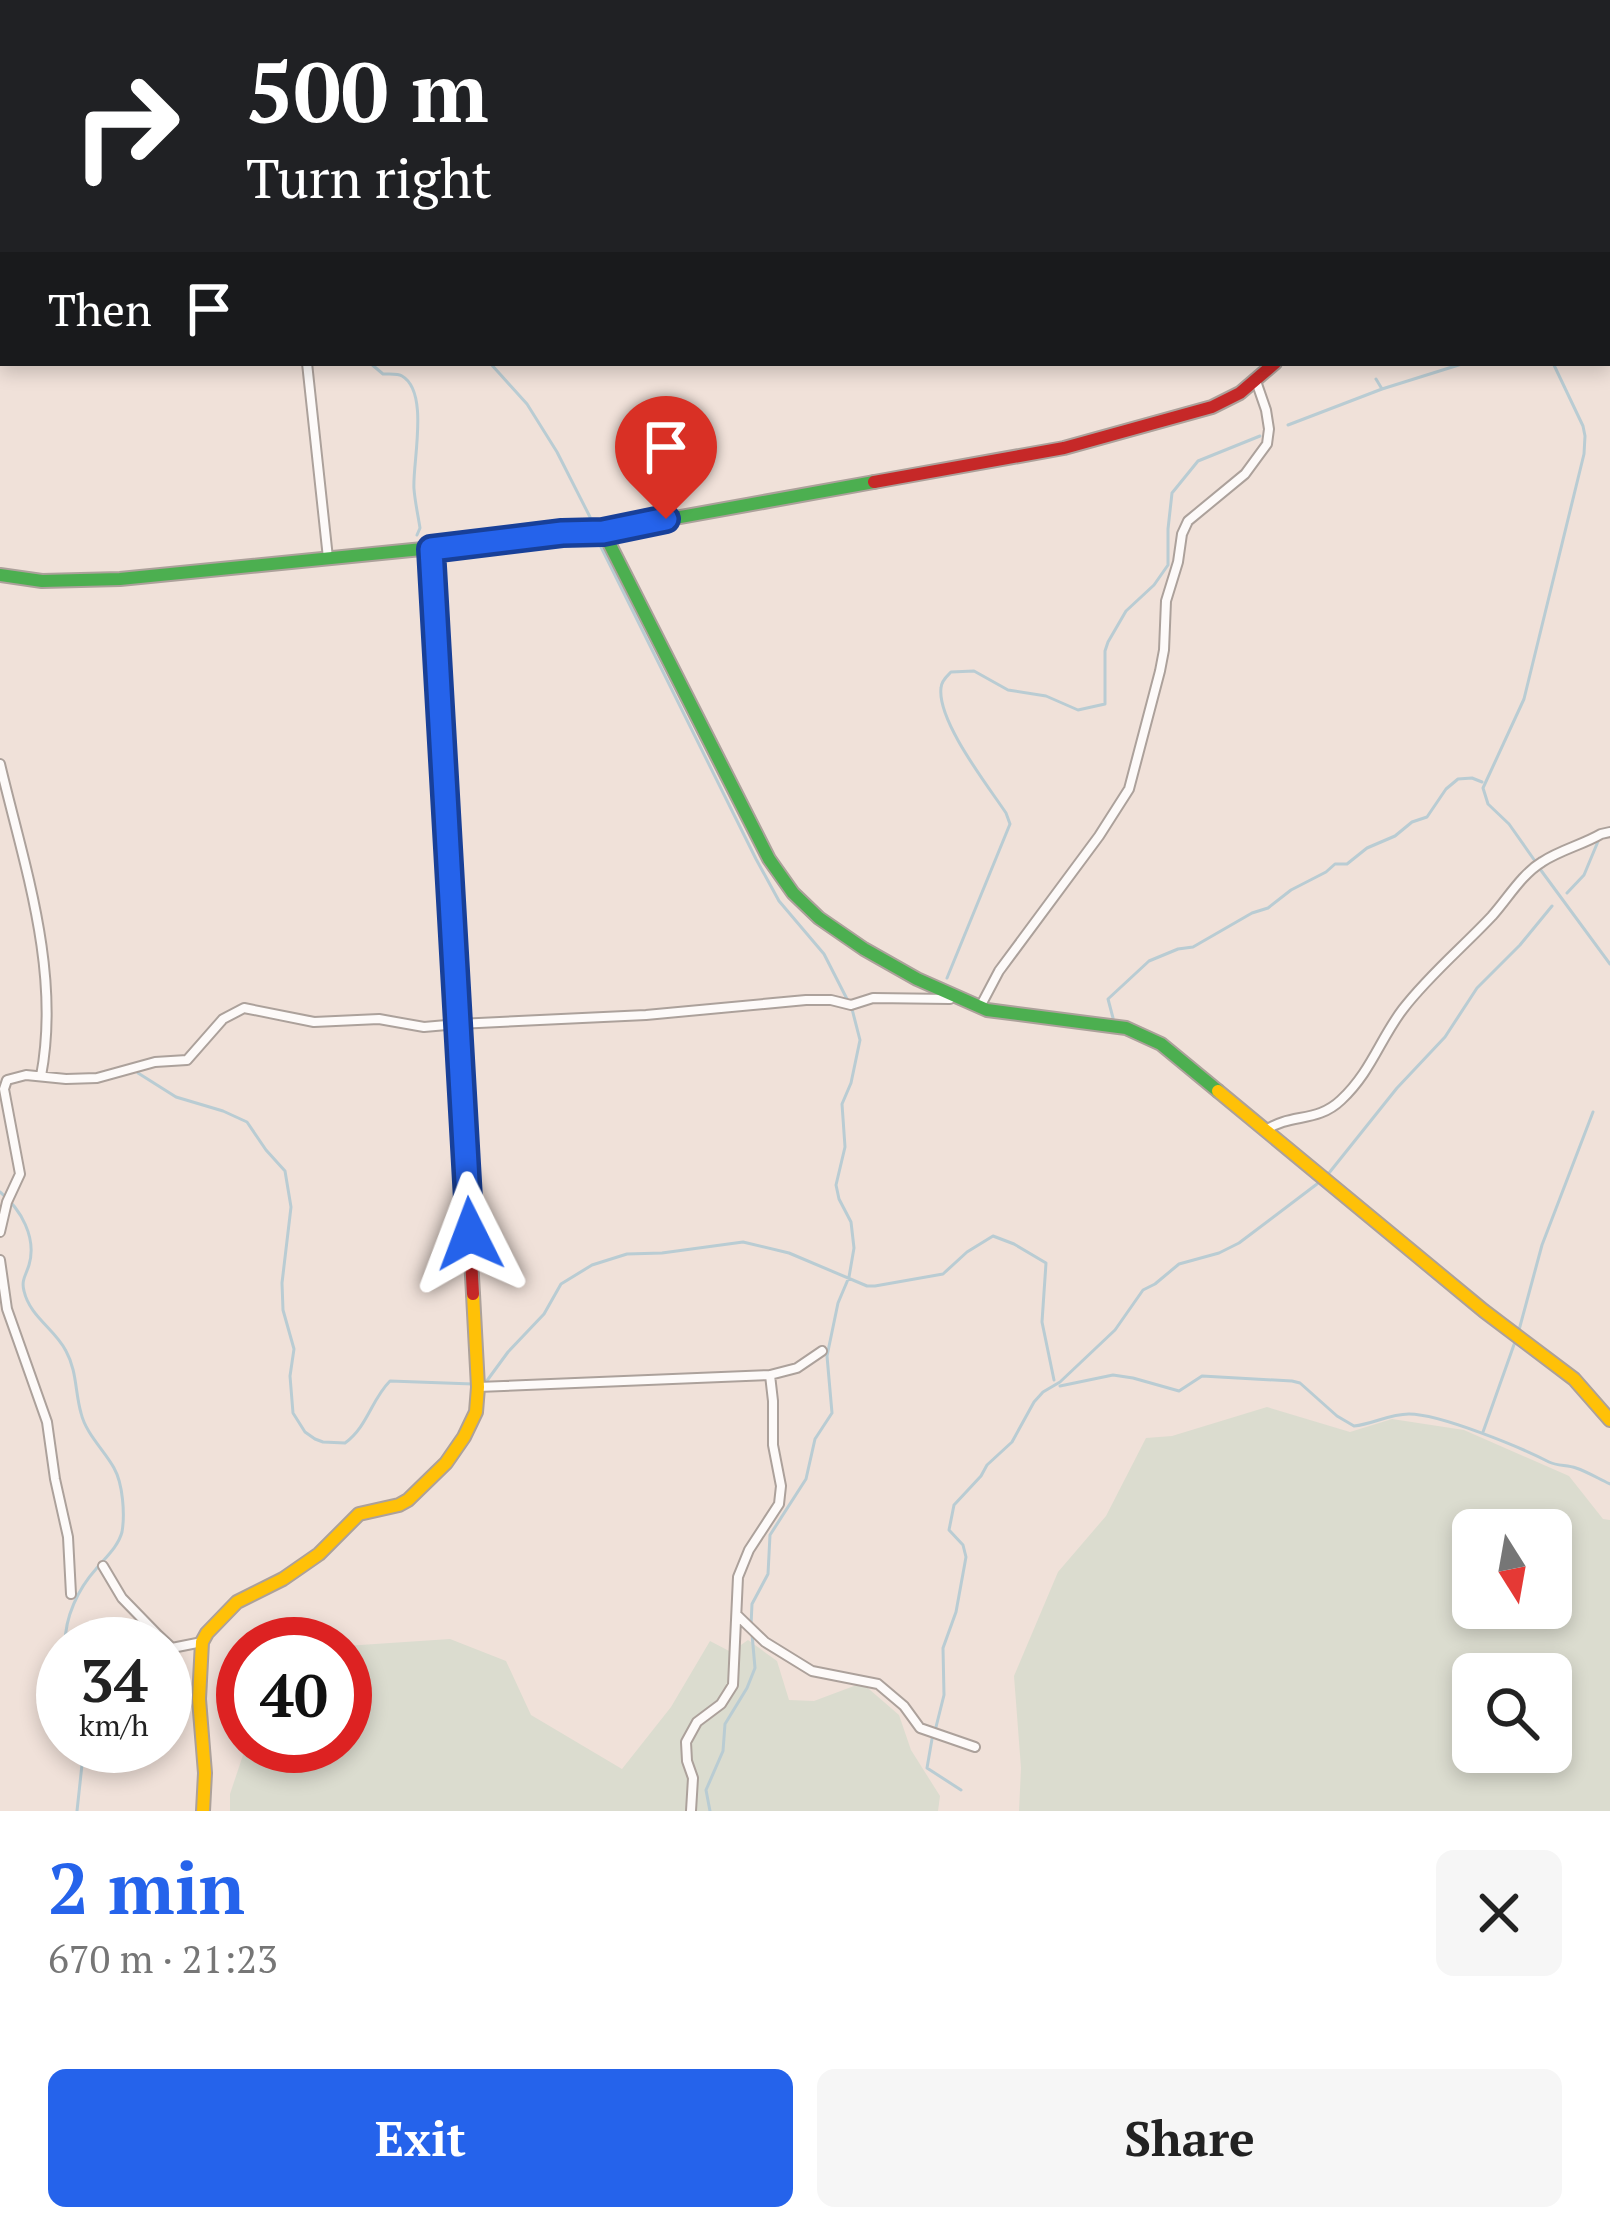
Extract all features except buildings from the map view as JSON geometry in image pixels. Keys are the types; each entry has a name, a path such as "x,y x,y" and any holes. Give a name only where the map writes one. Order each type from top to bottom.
{"main road":[{"path":"0,575 105,580 603,532 1064,448 1212,407 1233,398 1272,366"},
{"path":"603,532 769,859 800,902 843,934 957,999 980,1008 1137,1031 1161,1044 1484,1311 1574,1379 1610,1420"},
{"path":"203,1811 199,1699 202,1642 207,1633 237,1602 307,1563 359,1514 399,1505 435,1476 476,1412 431,549"}],"street":[{"path":"307,366 328,558"},
{"path":"980,1008 999,971 1129,789 1157,685 1166,601 1188,521 1245,474 1267,445 1266,410 1256,380"},
{"path":"0,764 45,966 47,1033 41,1076"},
{"path":"1265,1130 1290,1119 1312,1118 1340,1101 1366,1071 1400,1012 1530,871 1610,832"},
{"path":"0,1232 20,1168 4,1084 10,1078 97,1078 155,1062 187,1060 223,1019 244,1008 314,1022 379,1019 439,1027 824,999 850,1005 873,998 957,999"},
{"path":"0,1260 7,1309 47,1422 68,1538 70,1594"},
{"path":"478,1387 770,1375 796,1368 822,1352"},
{"path":"691,1811 693,1778 686,1761 686,1742 697,1722 721,1705 733,1685 738,1577 781,1496 770,1375"},
{"path":"103,1565 122,1598 140,1617"},
{"path":"735,1612 765,1642 812,1672 878,1684 904,1706 920,1728 975,1747"},
{"path":"192,1644 202,1642"}],"shaded area":[{"path":"1267,1407 1350,1432 1392,1419 1464,1430 1569,1476 1603,1519 1610,1520 1610,1811 1019,1811 1014,1676 1058,1572 1106,1516 1146,1438 1172,1436"},
{"path":"450,1639 506,1661 531,1715 622,1769 671,1707 710,1641 731,1652 748,1640 777,1661 789,1700 814,1701 862,1683 899,1715 911,1750 940,1796 938,1811 230,1811 237,1773 372,1773 372,1644"}],"waterway":[{"path":"374,366 383,374 402,376 415,397 417,535"},
{"path":"493,366 527,404 590,517"},
{"path":"1376,379 1382,389 1455,366"},
{"path":"1535,861 1488,804 1483,788 1524,699 1584,454 1583,426 1554,366"},
{"path":"1288,425 1382,389"},
{"path":"947,978 1010,824 947,718 943,681 951,672 974,671 1008,690 1046,696 1078,710 1105,704 1108,642 1126,611 1168,565 1172,493 1198,461 1260,436"},
{"path":"600,545 756,859 779,901 824,954 848,1001"},
{"path":"1113,1018 1108,999 1149,961 1193,947 1268,908 1335,864 1347,864 1367,848 1395,836 1427,817 1458,779 1482,782"},
{"path":"1567,893 1584,875 1599,839"},
{"path":"1540,869 1610,964"},
{"path":"1329,1173 1445,1037 1477,988 1552,906"},
{"path":"751,1625 752,1604 768,1574 770,1535 806,1479 815,1439 832,1413 827,1356 854,1248 851,1222 836,1185 845,1147 842,1104 860,1040 852,1009"},
{"path":"138,1073 176,1097 247,1122 285,1171 291,1207 283,1310 294,1349 293,1413 305,1432 323,1442 345,1443 390,1381 473,1384"},
{"path":"1519,1330 1542,1245 1593,1112"},
{"path":"935,1731 944,1695 943,1648 956,1612 966,1557 963,1545 949,1530 954,1505 1012,1442 1034,1402 1115,1330 1143,1290 1179,1264 1239,1243 1317,1184"},
{"path":"0,1192 21,1215 29,1235 31,1255 23,1284 27,1300 66,1351 83,1421 114,1468 121,1491 120,1537 78,1594 69,1617"},
{"path":"486,1382 544,1314 561,1284 592,1265 627,1254 743,1242 789,1253 875,1286 943,1274 993,1236 1046,1263 1042,1322 1054,1380"},
{"path":"1483,1432 1516,1339"},
{"path":"1060,1386 1113,1375 1179,1391 1202,1376 1292,1381 1354,1426 1402,1414 1423,1415 1480,1432 1610,1484"},
{"path":"710,1811 706,1790 723,1751 725,1724 755,1668 752,1634"},
{"path":"932,1739 927,1768 961,1790"},
{"path":"77,1811 81,1773"}],"traffic: fast":[{"path":"0,575 42,581 120,579 603,531 874,482"},
{"path":"603,531 769,859 793,893 819,918 917,979 987,1010 1126,1028 1161,1044 1218,1091"}],"traffic: slow":[{"path":"1218,1091 1484,1311 1574,1379 1610,1420"},
{"path":"203,1811 202,1642 237,1602 319,1554 359,1514 408,1500 446,1463 476,1412 473,1294"}],"traffic: jam":[{"path":"874,482 1064,448 1212,407 1240,393 1272,366"},
{"path":"431,549 473,1294"}],"route":[{"path":"470,1234 431,549 603,532 666,519"}]}
